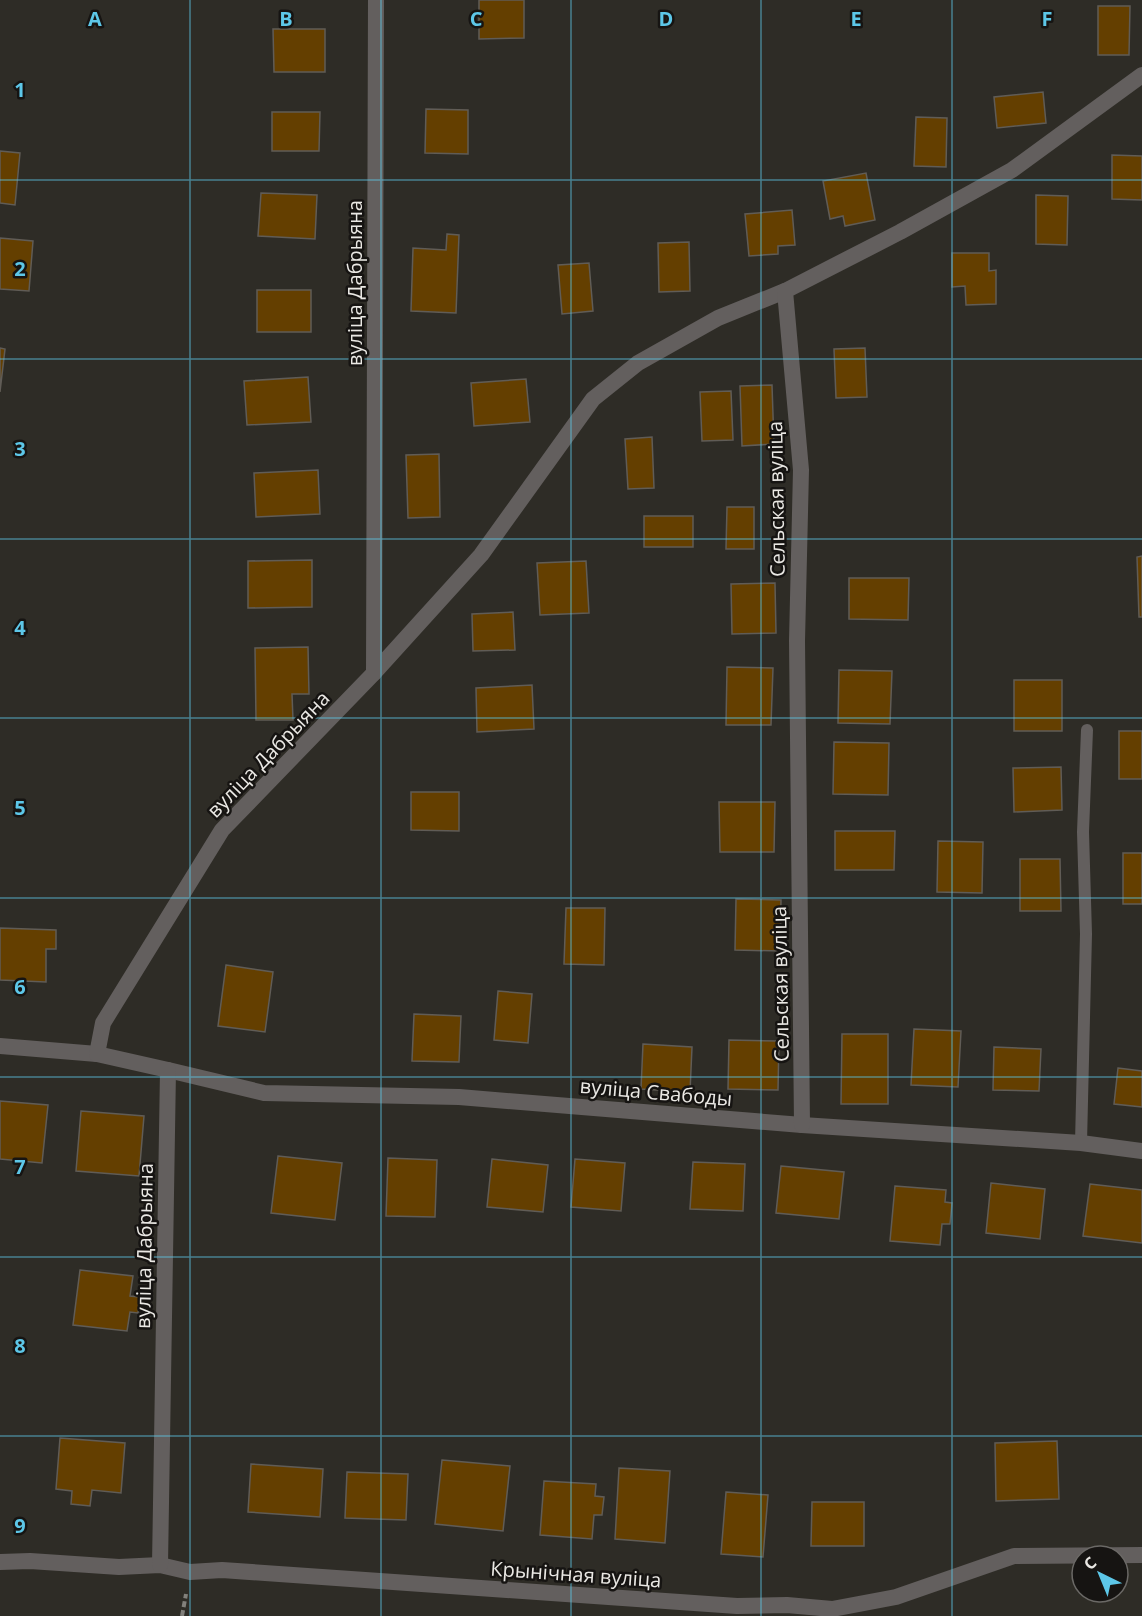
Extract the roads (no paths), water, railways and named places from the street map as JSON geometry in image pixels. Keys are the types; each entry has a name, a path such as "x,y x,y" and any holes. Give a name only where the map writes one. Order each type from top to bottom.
{"street":[{"name":"вуліца Дабрыяна","path":"97,1054 103,1023 222,830 374,673 376,0"},
{"path":"374,673 481,555 592,399 638,363 718,318 785,291 900,232 1012,170 1142,75"},
{"name":"Сельская вуліца","path":"785,291 801,470 797,642 802,1125"},
{"path":"0,1046 97,1054 168,1070"},
{"name":"вуліца Дабрыяна","path":"160,1565 168,1070"},
{"name":"вуліца Свабоды","path":"168,1070 264,1093 459,1097 802,1125 1081,1143 1142,1151"},
{"name":"Крынічная вуліца","path":"0,1562 30,1561 119,1567 160,1565 190,1572 222,1570 736,1606 787,1605 832,1609 896,1597 1014,1556 1142,1555"}],"lane":[{"path":"1081,1143 1086,934 1083,832 1087,730"}]}
